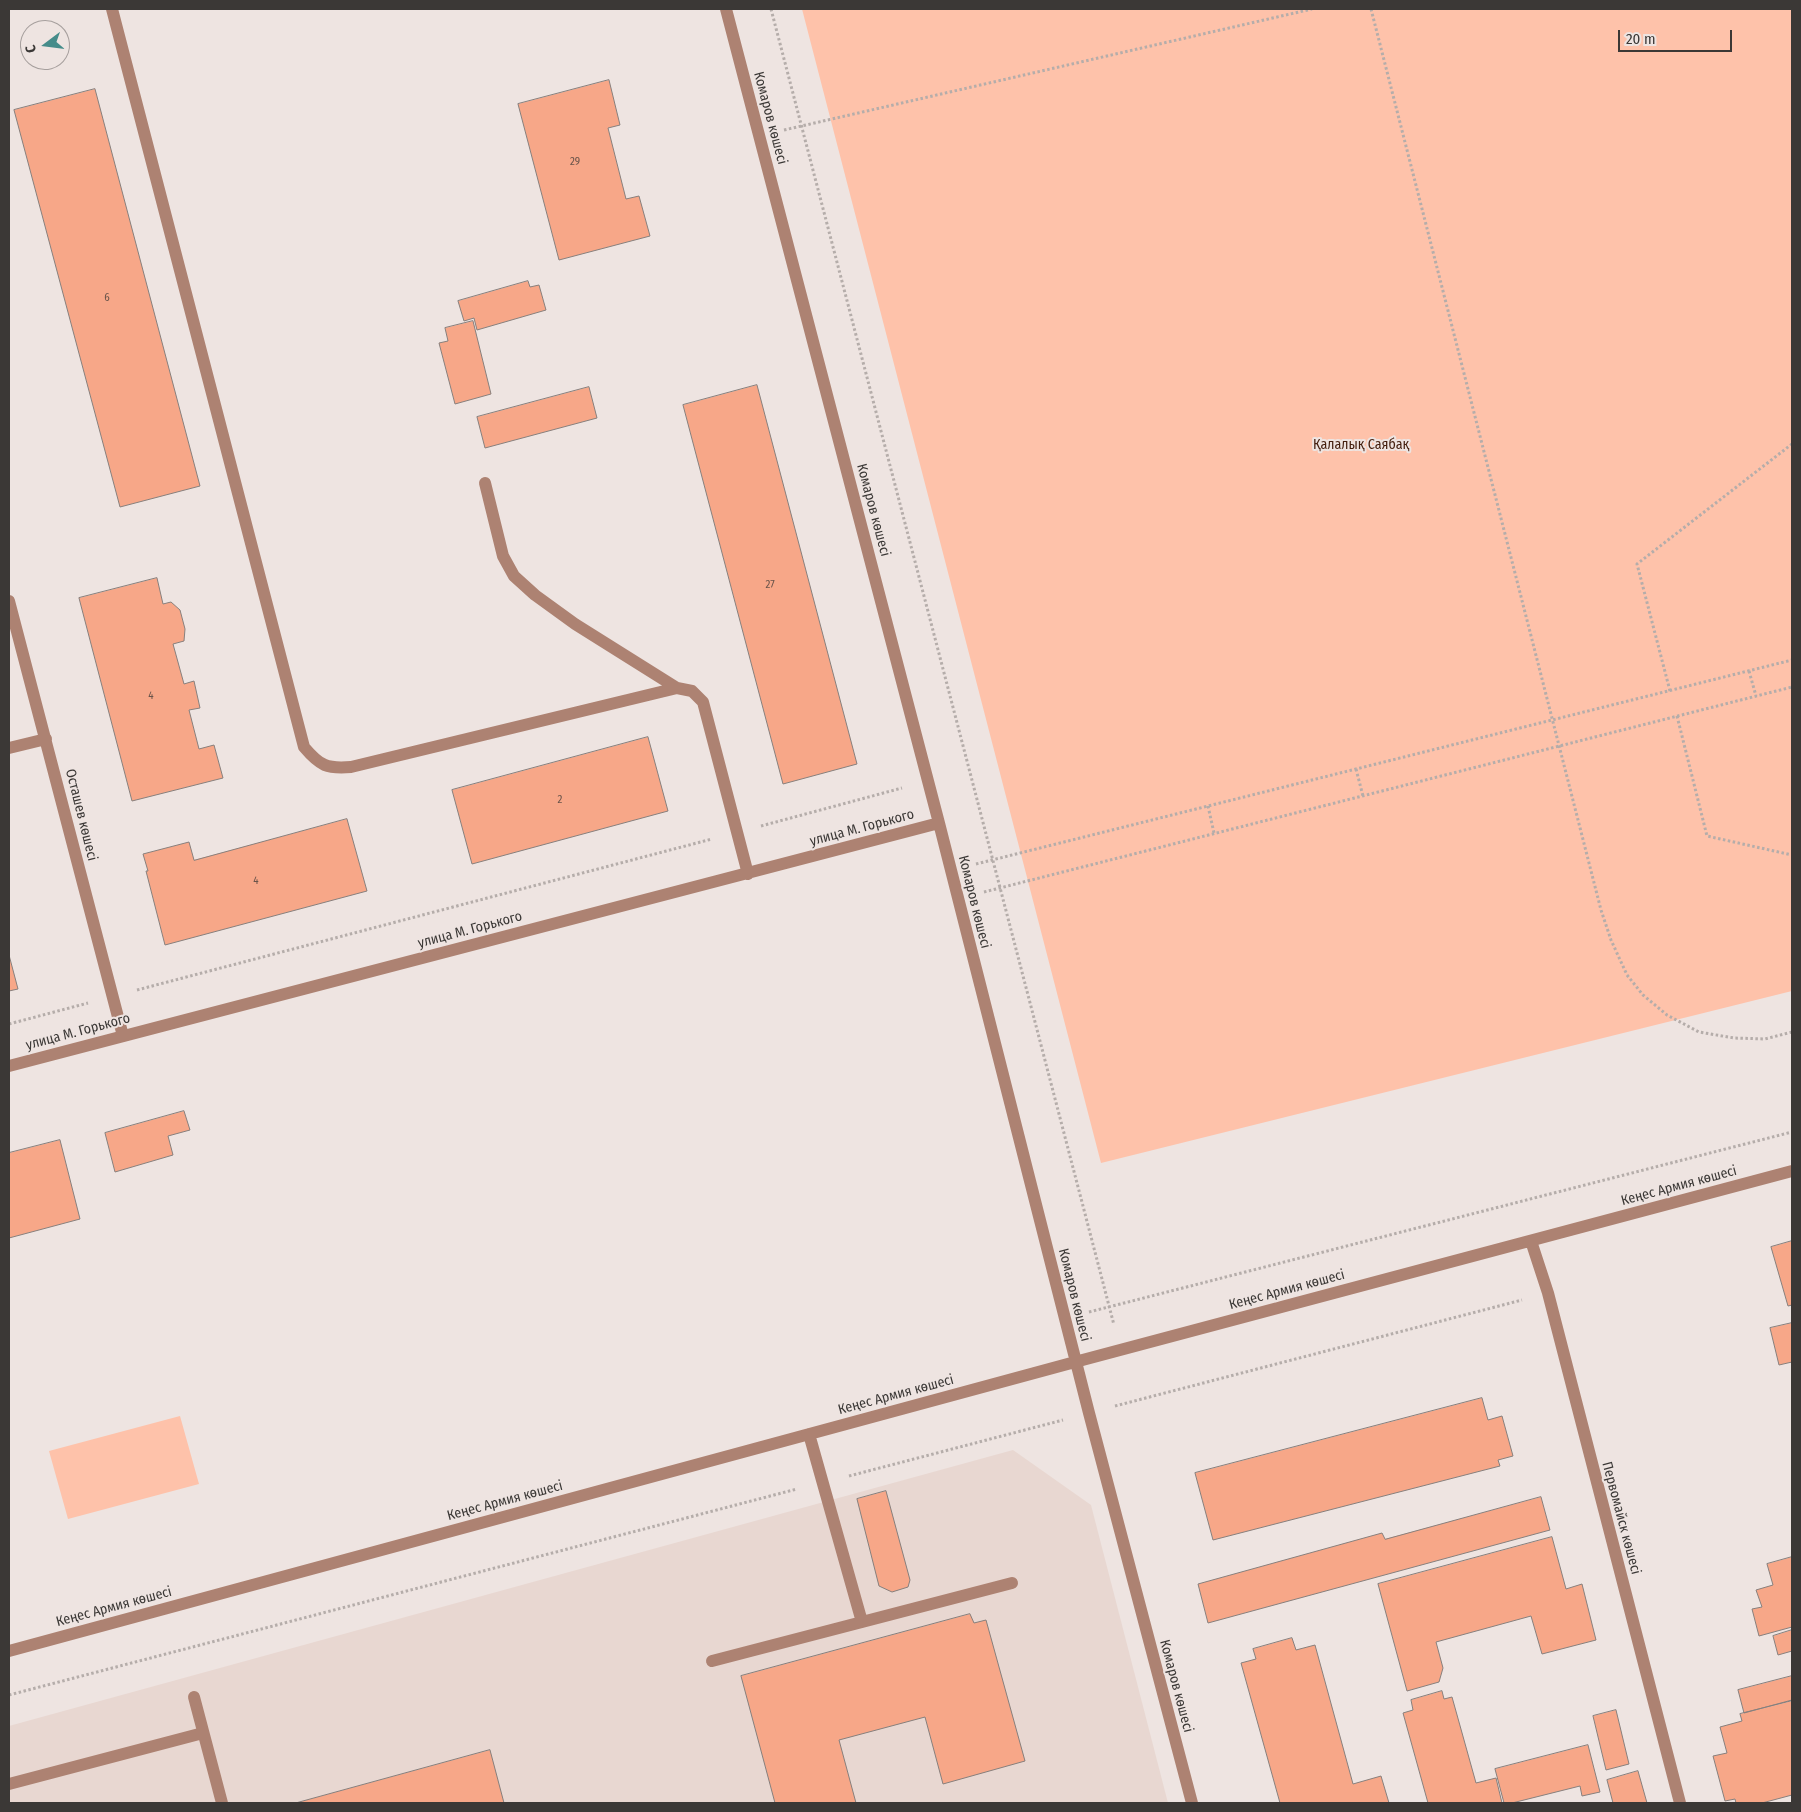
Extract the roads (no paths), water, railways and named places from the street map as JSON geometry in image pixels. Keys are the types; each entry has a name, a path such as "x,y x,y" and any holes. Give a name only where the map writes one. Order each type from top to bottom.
{"street":[{"path":"112,9 304,747 315,760 333,768 351,767 677,688"},
{"name":"Комаров көшесі","path":"726,9 939,823 1064,1318 1192,1803"},
{"path":"485,483 503,556 514,576 535,595 575,624 677,688 692,691 703,702 748,874"},
{"name":"Осташев көшесі","path":"9,601 122,1036"},
{"path":"9,748 46,739"},
{"name":"улица М. Горького","path":"9,1066 939,823"},
{"name":"Кеңес Армия көшесі","path":"9,1651 1120,1350 1792,1171"},
{"name":"Первомайск көшесі","path":"1531,1240 1548,1293 1680,1803"},
{"path":"809,1434 862,1622"},
{"path":"712,1661 1012,1583"},
{"path":"194,1697 222,1803"},
{"path":"9,1784 203,1732"}],"park label":[{"name":"Қалалық Саябақ","path":"1361,445"}]}
